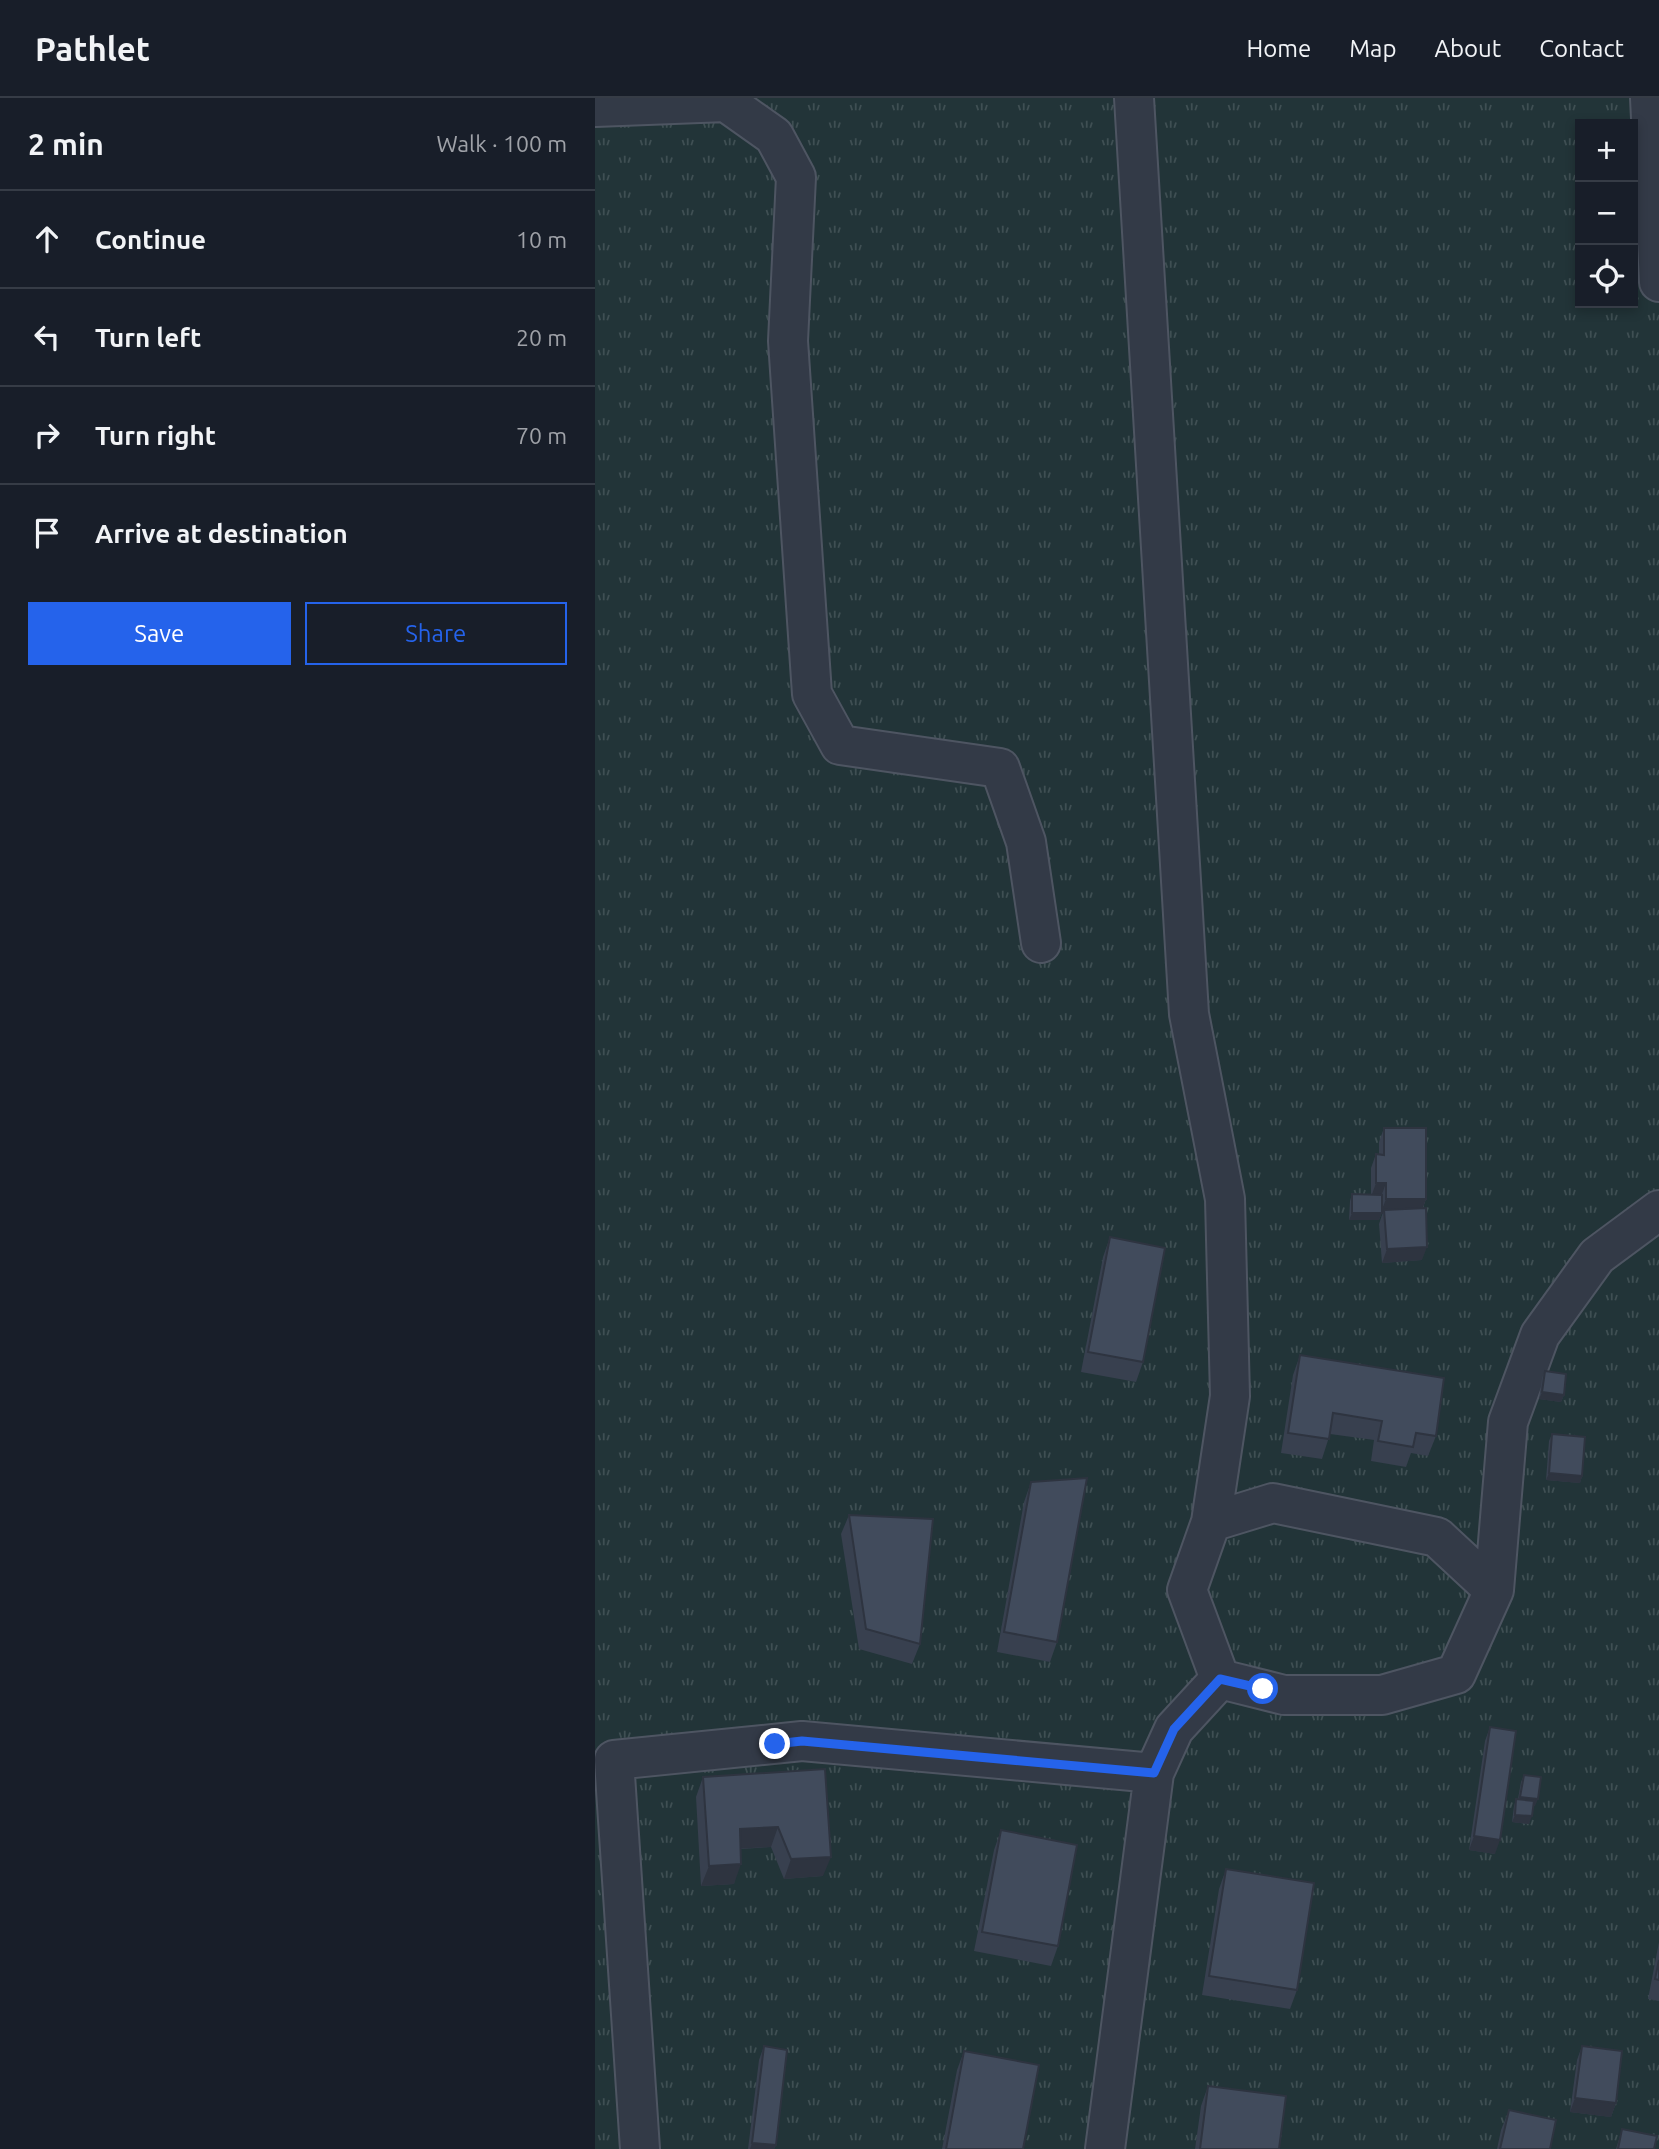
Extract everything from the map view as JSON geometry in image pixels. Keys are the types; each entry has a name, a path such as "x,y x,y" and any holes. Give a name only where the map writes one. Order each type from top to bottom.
{"street":[{"path":"1133,98 1189,1014 1225,1199 1230,1396 1212,1522 1187,1590 1220,1679"},
{"path":"1650,98 1659,282"},
{"path":"595,107 726,102 774,136 796,177 788,341 811,694 840,745 1000,768 1026,842 1041,943"},
{"path":"1220,1679 1284,1695 1382,1695 1456,1674 1494,1590 1508,1422 1540,1335 1597,1256 1659,1210"},
{"path":"1212,1522 1273,1503 1437,1537 1494,1590"},
{"path":"1105,2149 1154,1773 1174,1729 1220,1679"},
{"path":"640,2149 605,1759 802,1741 1154,1773"}],"green space":[{"path":"595,98 1659,98 1659,2149 595,2149"}],"building":[{"path":"1384,1128 1426,1128 1426,1199 1386,1199 1386,1183 1376,1183 1376,1154 1384,1155"},
{"path":"1352,1194 1382,1195 1382,1213 1352,1213"},
{"path":"1426,1208 1427,1247 1387,1249 1384,1210"},
{"path":"1110,1237 1165,1248 1143,1362 1088,1352"},
{"path":"1300,1355 1444,1378 1436,1436 1416,1433 1413,1447 1378,1441 1382,1421 1333,1413 1329,1439 1288,1433"},
{"path":"1545,1371 1566,1374 1564,1395 1542,1392"},
{"path":"1552,1434 1585,1437 1582,1476 1549,1473"},
{"path":"1087,1478 1057,1642 1004,1632 1031,1482"},
{"path":"849,1515 933,1519 920,1644 866,1629"},
{"path":"1490,1727 1516,1731 1500,1840 1474,1836"},
{"path":"825,1769 831,1857 791,1859 778,1827 740,1829 741,1864 709,1866 703,1777"},
{"path":"1524,1775 1541,1777 1538,1799 1520,1797"},
{"path":"1516,1799 1534,1801 1532,1816 1515,1815"},
{"path":"1001,1830 1077,1845 1058,1946 982,1932"},
{"path":"1226,1869 1314,1883 1297,1990 1209,1976"},
{"path":"1659,1960 1659,1980 1655,1979"},
{"path":"764,2046 787,2050 776,2145 752,2143"},
{"path":"1582,2046 1622,2051 1616,2103 1575,2098"},
{"path":"964,2051 1039,2065 1023,2149 946,2149"},
{"path":"1208,2086 1286,2096 1279,2149 1200,2149"},
{"path":"1509,2110 1556,2120 1550,2149 1500,2149"},
{"path":"1622,2129 1657,2136 1654,2149 1618,2149"}],"route":[{"path":"775,1744 802,1741 1154,1773 1174,1729 1220,1679 1263,1689"}]}
